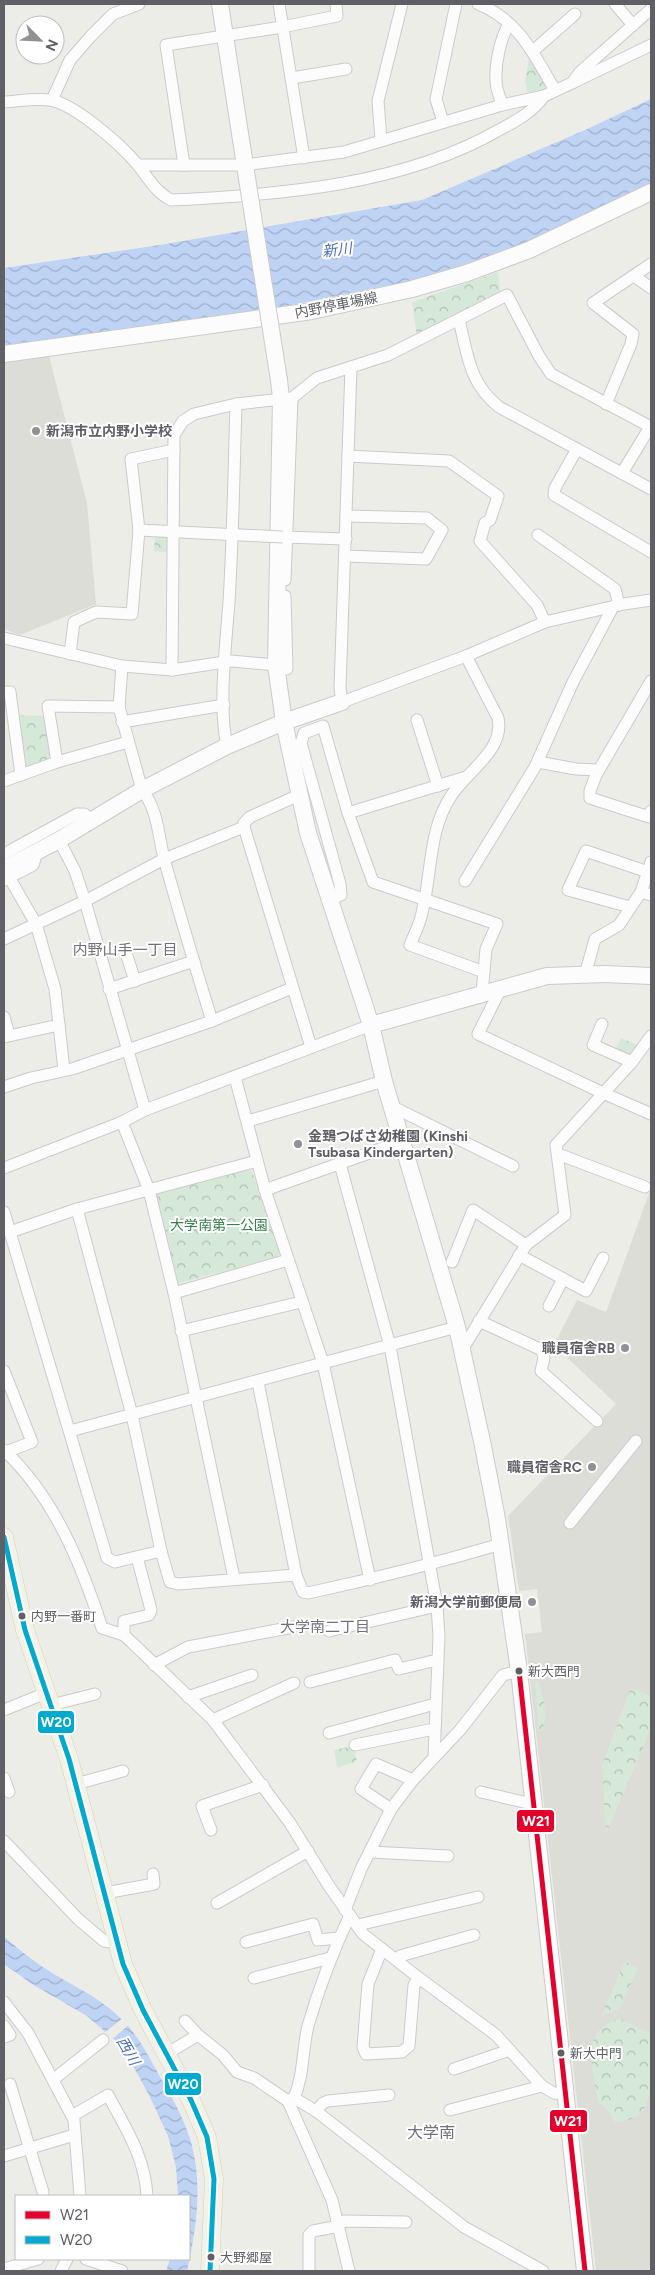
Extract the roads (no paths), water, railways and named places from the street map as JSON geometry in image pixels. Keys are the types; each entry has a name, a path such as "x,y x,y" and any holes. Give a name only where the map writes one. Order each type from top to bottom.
{"main road":[{"path":"4,1543 25,1630 76,1784 123,1964 143,2010 202,2124 211,2151 214,2198 210,2271"}],"street":[{"path":"52,100 70,60 91,36 113,14 139,4"},
{"path":"220,4 279,380 287,398 285,604 281,667"},
{"path":"279,4 304,158"},
{"path":"184,165 166,45 282,27 337,16 336,4"},
{"path":"381,140 378,101 402,4"},
{"path":"443,122 436,99 456,4"},
{"path":"478,4 491,9 525,39 555,90"},
{"path":"615,4 633,25"},
{"path":"572,83 580,72 651,9"},
{"path":"533,51 575,14"},
{"path":"502,105 496,81 499,52 505,30 509,24"},
{"path":"138,165 245,168 344,152 502,105 544,96 651,45"},
{"path":"292,78 346,69"},
{"path":"4,102 52,100 76,112 100,129 138,165 164,197 171,200 334,186 391,172 476,144 537,107 544,96"},
{"name":"内野停車場線","path":"4,354 312,311 412,289 467,273 529,250 651,192"},
{"path":"606,404 631,344 632,334 593,303 651,264"},
{"path":"634,276 651,288"},
{"path":"172,670 174,435 183,421 208,409 287,398 317,378 388,356 507,295 539,356 551,374 650,427 622,473"},
{"path":"458,320 472,372 478,387 488,398 499,407 651,489"},
{"path":"342,702 340,688 350,368"},
{"path":"287,398 281,667 284,722 308,833 371,1025 384,1081 457,1327 483,1446 501,1544 519,1671 532,1804 585,2271"},
{"path":"227,746 224,705 225,661 233,535 236,404"},
{"path":"577,449 555,488 554,495 651,552"},
{"path":"70,654 74,622 96,612 132,614 139,530 130,459 174,450"},
{"path":"348,456 450,461 498,496 480,541 537,605 545,622"},
{"path":"345,556 426,559 442,530 426,518 346,516"},
{"path":"139,530 286,538 346,539"},
{"path":"464,881 538,762 573,682 616,606 615,589 538,535"},
{"path":"64,1070 55,989 36,924 6,875 33,854 142,790 227,746 284,722 466,656 545,622 651,600"},
{"path":"4,638 122,666 172,670 225,661 281,667"},
{"path":"466,656 498,718 500,728 497,742 451,796 436,829 422,914 410,945 484,972"},
{"path":"122,666 119,707 122,722 142,790 149,799 160,830 164,859 212,1021"},
{"path":"651,681 599,770 590,791 590,798 649,817 651,811"},
{"path":"4,692 10,692 21,775"},
{"path":"122,722 224,705"},
{"path":"57,762 48,706 119,707"},
{"path":"417,720 438,786"},
{"path":"331,899 341,895 340,884 301,743 304,733 324,726 348,813 374,882 496,924 486,949 482,993"},
{"path":"4,781 57,762 128,742"},
{"path":"538,762 599,770"},
{"path":"348,813 466,777"},
{"path":"299,795 250,817 244,823 244,828 311,1047"},
{"path":"4,854 77,814 84,814 91,820"},
{"path":"4,939 85,901 164,859 244,828"},
{"path":"59,840 75,871 85,901 145,1110"},
{"path":"585,975 595,939 619,924 630,907 646,894 650,867 586,851 568,890 630,907"},
{"path":"125,950 135,980"},
{"path":"109,988 194,961"},
{"path":"4,1168 122,1122 145,1110 371,1025 547,976 651,976"},
{"path":"4,1087 72,1069 212,1021 292,988"},
{"path":"501,988 478,1034 651,1114"},
{"path":"4,1017 6,1036 59,1025"},
{"path":"602,1024 592,1045 632,1062"},
{"path":"462,1350 526,1245 565,1215 556,1145 632,1062 648,1049 651,1036"},
{"path":"235,1077 248,1121 256,1161 301,1302 323,1363 370,1580"},
{"path":"248,1121 384,1081"},
{"path":"393,1107 513,1166"},
{"path":"122,1122 149,1190 174,1293 234,1578"},
{"path":"265,1190 403,1142"},
{"path":"558,1154 645,1187"},
{"path":"10,1232 77,1209 256,1161"},
{"path":"340,1164 390,1346 437,1606 439,1636 434,1757"},
{"path":"77,1209 132,1415 161,1551 170,1582 173,1584 234,1578 296,1575"},
{"path":"452,1262 473,1210 526,1245"},
{"path":"4,1212 107,1558 115,1562 161,1551"},
{"path":"519,1255 586,1291 603,1258"},
{"path":"174,1293 288,1260"},
{"path":"549,1306 562,1279"},
{"path":"181,1331 301,1302"},
{"path":"479,1321 542,1350 544,1358 541,1371 597,1421"},
{"path":"70,1431 457,1327"},
{"path":"4,1372 32,1442 5,1451 25,1470 49,1505 87,1582 102,1628 124,1635 213,1720 263,1786 363,1934 496,2035 542,2086 554,2093 565,2094"},
{"path":"258,1382 296,1575 303,1592 308,1593 370,1580 501,1544"},
{"path":"570,1523 636,1440"},
{"path":"124,1635 124,1621 149,1614 151,1610 137,1556"},
{"path":"329,1631 437,1606"},
{"path":"154,1665 188,1647 294,1626"},
{"path":"310,1682 395,1660 399,1669 437,1660"},
{"path":"349,2271 332,2200 291,2099 300,2078 308,2027 361,1869 391,1809 413,1780 460,1730 503,1675 519,1671"},
{"path":"188,1696 252,1675"},
{"path":"213,1720 294,1683"},
{"path":"4,1710 48,1699 95,1694"},
{"path":"329,1733 435,1704"},
{"path":"355,1745 434,1728"},
{"path":"391,1809 361,1789 376,1764 413,1780"},
{"path":"76,1784 123,1771"},
{"path":"4,1778 9,1792"},
{"path":"211,1830 202,1806 263,1786"},
{"path":"481,1792 532,1804"},
{"path":"4,1841 78,1919 104,1941 118,1943"},
{"path":"217,1903 308,1851"},
{"path":"370,1852 448,1856"},
{"path":"105,1893 154,1884 153,1874"},
{"path":"358,1926 478,1897"},
{"path":"246,1942 313,1924 318,1940 338,1938"},
{"path":"397,1960 400,1956 474,1935"},
{"path":"382,1949 368,1984 362,2047 366,2054 402,2052 406,2050 414,1985 419,1978"},
{"path":"254,1978 330,1958"},
{"path":"4,2002 28,2033 54,2078 72,2116 80,2195"},
{"path":"186,2021 223,2055 237,2072 254,2078 316,2111 464,2227 543,2271"},
{"path":"4,2026 10,2035 4,2037"},
{"path":"166,2054 198,2034"},
{"path":"54,2078 103,2040"},
{"path":"454,2069 510,2050"},
{"path":"10,2084 44,2192"},
{"path":"450,2110 542,2086"},
{"path":"72,2116 108,2095 140,2156 146,2176 147,2195"},
{"path":"316,2111 323,2103 389,2095"},
{"path":"4,2156 74,2135"},
{"path":"309,2271 310,2232 339,2225 344,2221 406,2222"},
{"path":"4,2269 35,2260"},
{"path":"89,2260 122,2271"}],"water":[{"name":"新川","path":"651,99 651,183 486,266 237,316 4,345 4,268 160,245 422,200 585,130"},
{"name":"西川","path":"4,1937 40,1965 108,2007 123,2021 140,2043 182,2118 193,2150 196,2167 197,2202 190,2256 190,2195 178,2195 176,2167 168,2136 130,2060 117,2042 87,2016 32,1984 4,1964"},
{"path":"170,2260 189,2260 187,2271 166,2271"}],"place":[{"name":"新潟市立内野小学校","path":"36,431"},
{"name":"金鵄つばさ幼稚園 (Kinshi Tsubasa Kindergarten)","path":"298,1144"},
{"name":"職員宿舎RB","path":"625,1348"},
{"name":"職員宿舎RC","path":"592,1467"},
{"name":"新潟大学前郵便局","path":"532,1602"},
{"name":"内野一番町","path":"22,1616"},
{"name":"新大西門","path":"519,1671"},
{"name":"新大中門","path":"561,2053"},
{"name":"大野郷屋","path":"211,2257"}],"district":[{"name":"内野山手一丁目","path":"125,950"},
{"name":"大学南二丁目","path":"325,1627"},
{"name":"大学南","path":"431,2132"}],"park label":[{"name":"大学南第一公園","path":"219,1225"}]}
